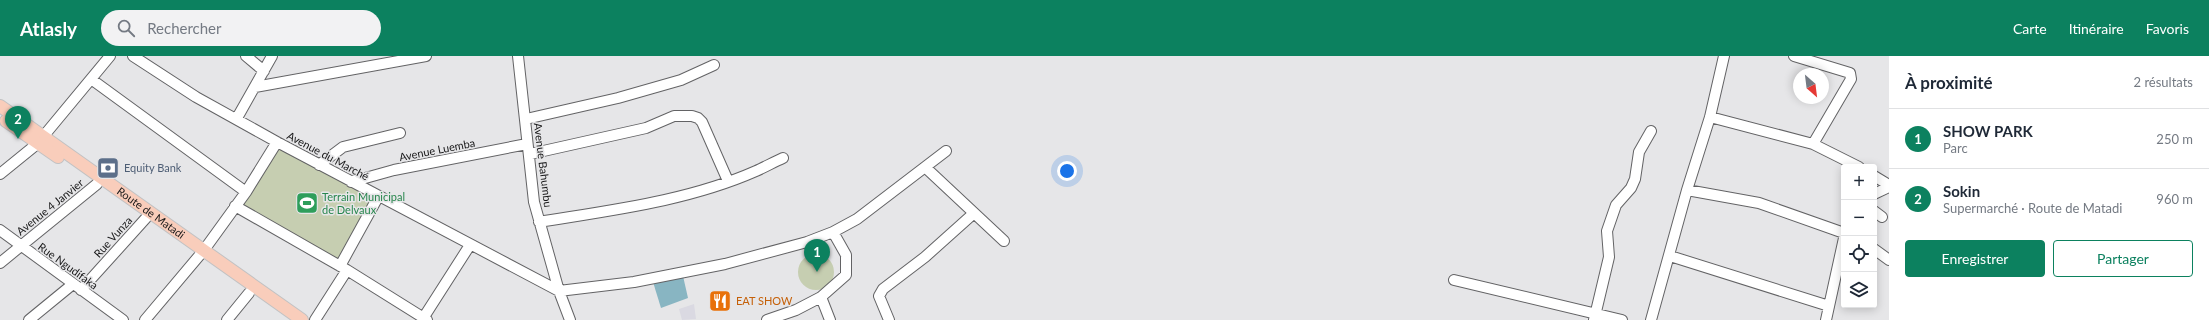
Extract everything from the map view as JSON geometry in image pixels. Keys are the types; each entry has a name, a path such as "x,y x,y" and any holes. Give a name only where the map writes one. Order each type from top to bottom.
{"main road":[{"name":"Route de Matadi","path":"0,106 40,140 97,184 146,218 201,253 249,293 266,300 302,320"},
{"name":"Route de Matadi","path":"0,116 40,140 201,253 266,300 289,320"}],"street":[{"path":"0,174 40,140 110,56"},
{"name":"Avenue du Marché","path":"133,56 196,97 237,118 277,142 559,291"},
{"path":"246,56 264,71"},
{"path":"237,118 272,56"},
{"path":"255,87 426,56"},
{"name":"Avenue Bahumbu","path":"518,56 534,202 559,291 568,316"},
{"path":"1651,320 1670,256 1687,190 1710,116 1724,56"},
{"path":"1794,56 1850,73 1851,79 1813,144"},
{"path":"526,119 618,98 681,80 714,65"},
{"path":"91,79 246,192"},
{"name":"Avenue Luemba","path":"351,182 394,170 528,149 646,128 674,116 692,116 702,122 728,181"},
{"path":"1710,116 1813,144 1854,164"},
{"path":"1595,316 1609,257 1607,231 1616,205 1631,188 1635,179 1640,152 1651,132"},
{"path":"319,165 343,146 400,133"},
{"path":"145,320 201,253 246,192 277,142"},
{"path":"559,291 634,282 725,264 807,242 833,232 856,219 926,168 946,151"},
{"path":"539,222 637,206 756,172 783,158"},
{"path":"926,168 1004,242"},
{"path":"1877,178 1889,186 1877,192"},
{"name":"Avenue 4 Janvier","path":"0,263 97,184"},
{"path":"1687,190 1758,203 1841,232"},
{"path":"315,320 344,268 378,196"},
{"path":"235,206 344,268 425,319 470,245"},
{"path":"889,320 879,296 883,289 924,257 973,214"},
{"name":"Rue Vunza","path":"81,290 146,218"},
{"name":"Rue Ngudifaka","path":"0,230 21,247 123,320"},
{"path":"767,320 796,310 821,297 846,275 846,255 833,232"},
{"path":"1877,251 1889,260"},
{"path":"1826,320 1841,252"},
{"path":"1670,256 1829,306"},
{"path":"1454,280 1595,316 1622,320"},
{"path":"29,320 73,284"},
{"path":"227,320 249,293"},
{"path":"821,297 830,320"},
{"path":"560,320 568,316"}],"shaded area":[{"path":"694,304 696,319 682,320 679,309"}],"green space":[{"name":"Terrain Municipal de Delvaux","path":"279,147 373,199 339,261 241,207"},
{"path":"816,254 829,259 834,272 829,285 816,290 803,285 798,272 803,259"}],"water":[{"path":"683,276 688,298 661,308 653,282"}],"place":[{"name":"Sokin","path":"18,139"},
{"name":"Equity Bank","path":"108,168"},
{"name":"Terrain Municipal de Delvaux","path":"307,203"},
{"name":"SHOW PARK","path":"817,272"},
{"name":"EAT SHOW","path":"720,301"}]}
